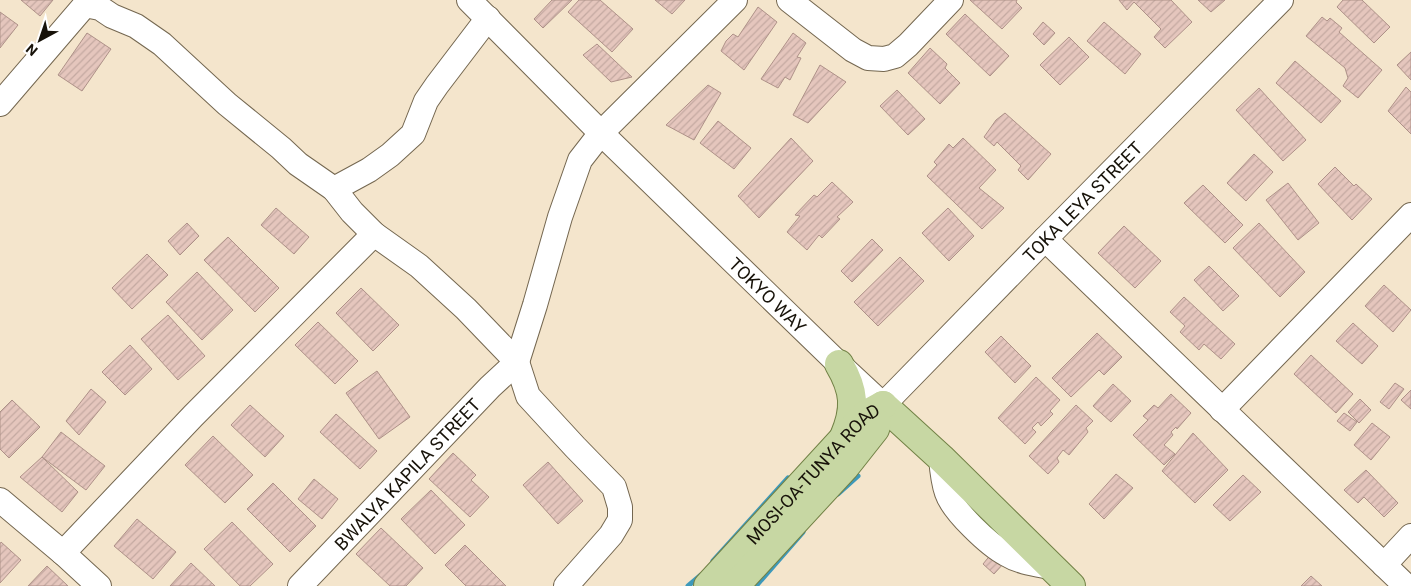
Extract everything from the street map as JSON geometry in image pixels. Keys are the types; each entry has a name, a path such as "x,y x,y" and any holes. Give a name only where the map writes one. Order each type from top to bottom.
{"main road":[{"path":"839,364 847,378 852,393 853,408 850,424 843,439"},
{"name":"MOSI-OA-TUNYA ROAD","path":"708,586 866,415 883,405"},
{"name":"MOSI-OA-TUNYA ROAD","path":"735,586 845,467 875,429 883,405"},
{"name":"TOKYO WAY","path":"883,405 933,451 1071,586"},
{"path":"845,467 862,451 882,441 904,439 933,451"}],"street":[{"name":"TOKYO WAY","path":"469,0 600,133 883,405"},
{"path":"517,362 560,217 580,160 600,133 736,0"},
{"path":"789,0 853,50 868,58 884,59 895,56 908,45 951,0"},
{"name":"TOKA LEYA STREET","path":"883,405 1281,0"},
{"path":"0,104 86,2 136,26 162,44 227,104 298,164 334,189 352,212 374,234 419,266 517,362 528,396 614,487 620,506 620,520 611,535 566,586"},
{"path":"334,189 390,155 413,134 426,102 488,18"},
{"path":"1222,410 1411,215"},
{"path":"63,552 193,416 374,234"},
{"path":"1045,239 1406,586"},
{"name":"BWALYA KAPILA STREET","path":"300,586 490,387 517,362"},
{"path":"0,500 63,552 99,586"},
{"path":"1384,565 1411,536"}],"building":[{"path":"21,0 53,0 40,16"},
{"path":"552,0 572,0 543,28 534,19"},
{"path":"579,0 600,0 633,29 612,52 568,12"},
{"path":"655,0 685,0 672,14"},
{"path":"970,0 1017,0 1016,2 1022,8 1002,29"},
{"path":"1119,0 1171,0 1192,22 1165,48 1154,37 1161,29 1134,2 1127,10"},
{"path":"1198,0 1225,0 1211,12"},
{"path":"1343,0 1362,0 1390,27 1374,43 1337,7"},
{"path":"758,7 777,22 744,70 721,51 726,41 733,34 738,37"},
{"path":"0,12 18,25 0,48"},
{"path":"965,14 1009,56 990,76 946,34"},
{"path":"1322,17 1327,21 1330,18 1342,28 1339,32 1382,70 1358,98 1343,86 1348,78 1345,68 1306,36"},
{"path":"1043,22 1055,33 1044,45 1033,34"},
{"path":"1104,22 1141,54 1125,74 1087,41"},
{"path":"87,33 111,49 82,91 58,75"},
{"path":"793,33 806,43 797,57 801,58 790,80 785,77 778,88 761,79"},
{"path":"1069,37 1089,57 1060,85 1040,65"},
{"path":"597,44 632,77 611,82 583,55"},
{"path":"930,48 947,64 945,68 960,83 940,104 908,73"},
{"path":"1411,52 1411,80 1397,65"},
{"path":"1295,61 1341,101 1321,123 1276,83"},
{"path":"820,65 846,82 808,123 793,115"},
{"path":"708,85 721,93 694,140 666,125"},
{"path":"1406,87 1411,92 1411,134 1388,111"},
{"path":"1259,88 1306,140 1283,161 1236,110"},
{"path":"897,90 925,119 908,135 880,106"},
{"path":"1005,113 1051,154 1028,180 1018,170 1021,166 997,142 994,146 984,137 996,120"},
{"path":"718,121 751,148 734,169 700,143"},
{"path":"791,138 813,161 759,218 738,196"},
{"path":"963,138 996,170 979,188 1004,208 982,229 927,176 937,165 934,162 949,144 953,148"},
{"path":"1254,154 1273,172 1246,201 1227,183"},
{"path":"1335,167 1354,186 1356,184 1372,199 1352,220 1318,184"},
{"path":"832,182 853,202 837,217 840,219 822,238 819,235 807,250 787,232 800,216 795,215 814,195 817,197"},
{"path":"1288,183 1319,223 1298,240 1266,200"},
{"path":"1203,185 1243,225 1225,243 1184,203"},
{"path":"276,208 309,237 294,254 261,225"},
{"path":"948,208 974,236 949,261 922,233"},
{"path":"187,223 199,236 180,255 168,241"},
{"path":"1259,223 1305,272 1280,297 1233,248"},
{"path":"1124,226 1161,261 1135,288 1098,253"},
{"path":"228,237 279,288 255,312 204,260"},
{"path":"872,239 883,250 852,282 841,271"},
{"path":"147,254 168,275 132,309 112,288"},
{"path":"900,257 924,281 878,326 854,302"},
{"path":"1209,266 1239,296 1223,311 1194,280"},
{"path":"197,272 233,310 202,340 166,302"},
{"path":"1384,285 1411,310 1393,332 1365,306"},
{"path":"361,288 399,325 373,351 336,313"},
{"path":"1184,297 1235,344 1221,359 1204,344 1199,350 1180,332 1185,326 1170,312"},
{"path":"168,315 205,356 178,380 141,339"},
{"path":"318,322 358,361 335,384 295,345"},
{"path":"1353,323 1378,346 1362,364 1336,341"},
{"path":"1097,333 1122,357 1104,375 1099,370 1071,397 1052,378"},
{"path":"1001,336 1031,366 1015,383 985,352"},
{"path":"130,345 152,369 125,395 102,372"},
{"path":"1311,355 1353,394 1336,413 1294,374"},
{"path":"377,371 410,417 379,439 346,393"},
{"path":"1036,377 1060,400 1050,411 1053,414 1041,426 1038,422 1032,428 1036,432 1025,444 998,418"},
{"path":"1395,383 1404,389 1389,409 1380,402"},
{"path":"1113,384 1131,401 1111,422 1093,406"},
{"path":"91,389 106,402 79,435 66,421"},
{"path":"1411,390 1411,409 1401,400"},
{"path":"1171,394 1191,413 1177,429 1176,427 1171,432 1173,435 1164,445 1175,454 1164,465 1133,435 1148,420 1143,416 1154,405 1158,408"},
{"path":"1360,399 1371,410 1359,423 1348,412"},
{"path":"12,400 40,427 9,458 0,449 0,412"},
{"path":"250,405 284,436 265,457 231,425"},
{"path":"1076,405 1093,421 1086,428 1088,432 1069,455 1063,450 1057,458 1059,462 1048,474 1029,456"},
{"path":"1344,413 1357,422 1350,431 1337,421"},
{"path":"336,414 377,451 360,469 320,432"},
{"path":"1372,423 1390,437 1371,460 1354,445"},
{"path":"61,432 105,466 86,490 42,457"},
{"path":"1193,433 1228,470 1195,503 1162,471"},
{"path":"213,436 253,475 225,503 185,465"},
{"path":"453,453 476,475 471,480 489,497 470,517 429,479"},
{"path":"42,457 78,492 62,512 20,477"},
{"path":"548,462 583,501 558,524 523,485"},
{"path":"1366,470 1398,503 1384,517 1364,497 1358,503 1344,490"},
{"path":"1116,474 1133,488 1104,519 1089,504"},
{"path":"1243,475 1261,492 1230,521 1213,505"},
{"path":"314,479 338,499 322,519 298,499"},
{"path":"273,483 316,526 290,552 247,509"},
{"path":"431,490 465,525 435,554 401,519"},
{"path":"137,519 176,552 153,579 114,546"},
{"path":"232,522 273,564 250,586 240,586 204,549"},
{"path":"381,528 423,568 406,586 390,586 356,554"},
{"path":"1,542 21,560 0,583 0,544"},
{"path":"465,545 506,586 466,586 445,565"},
{"path":"992,553 1004,563 994,574 983,564"},
{"path":"191,563 215,586 170,586"},
{"path":"47,566 68,586 28,586"},
{"path":"1311,576 1322,586 1301,586"}],"waterway":[{"path":"838,494 858,476"},
{"path":"713,561 788,478"},
{"path":"756,586 803,532"},
{"path":"688,586 701,575"}]}
